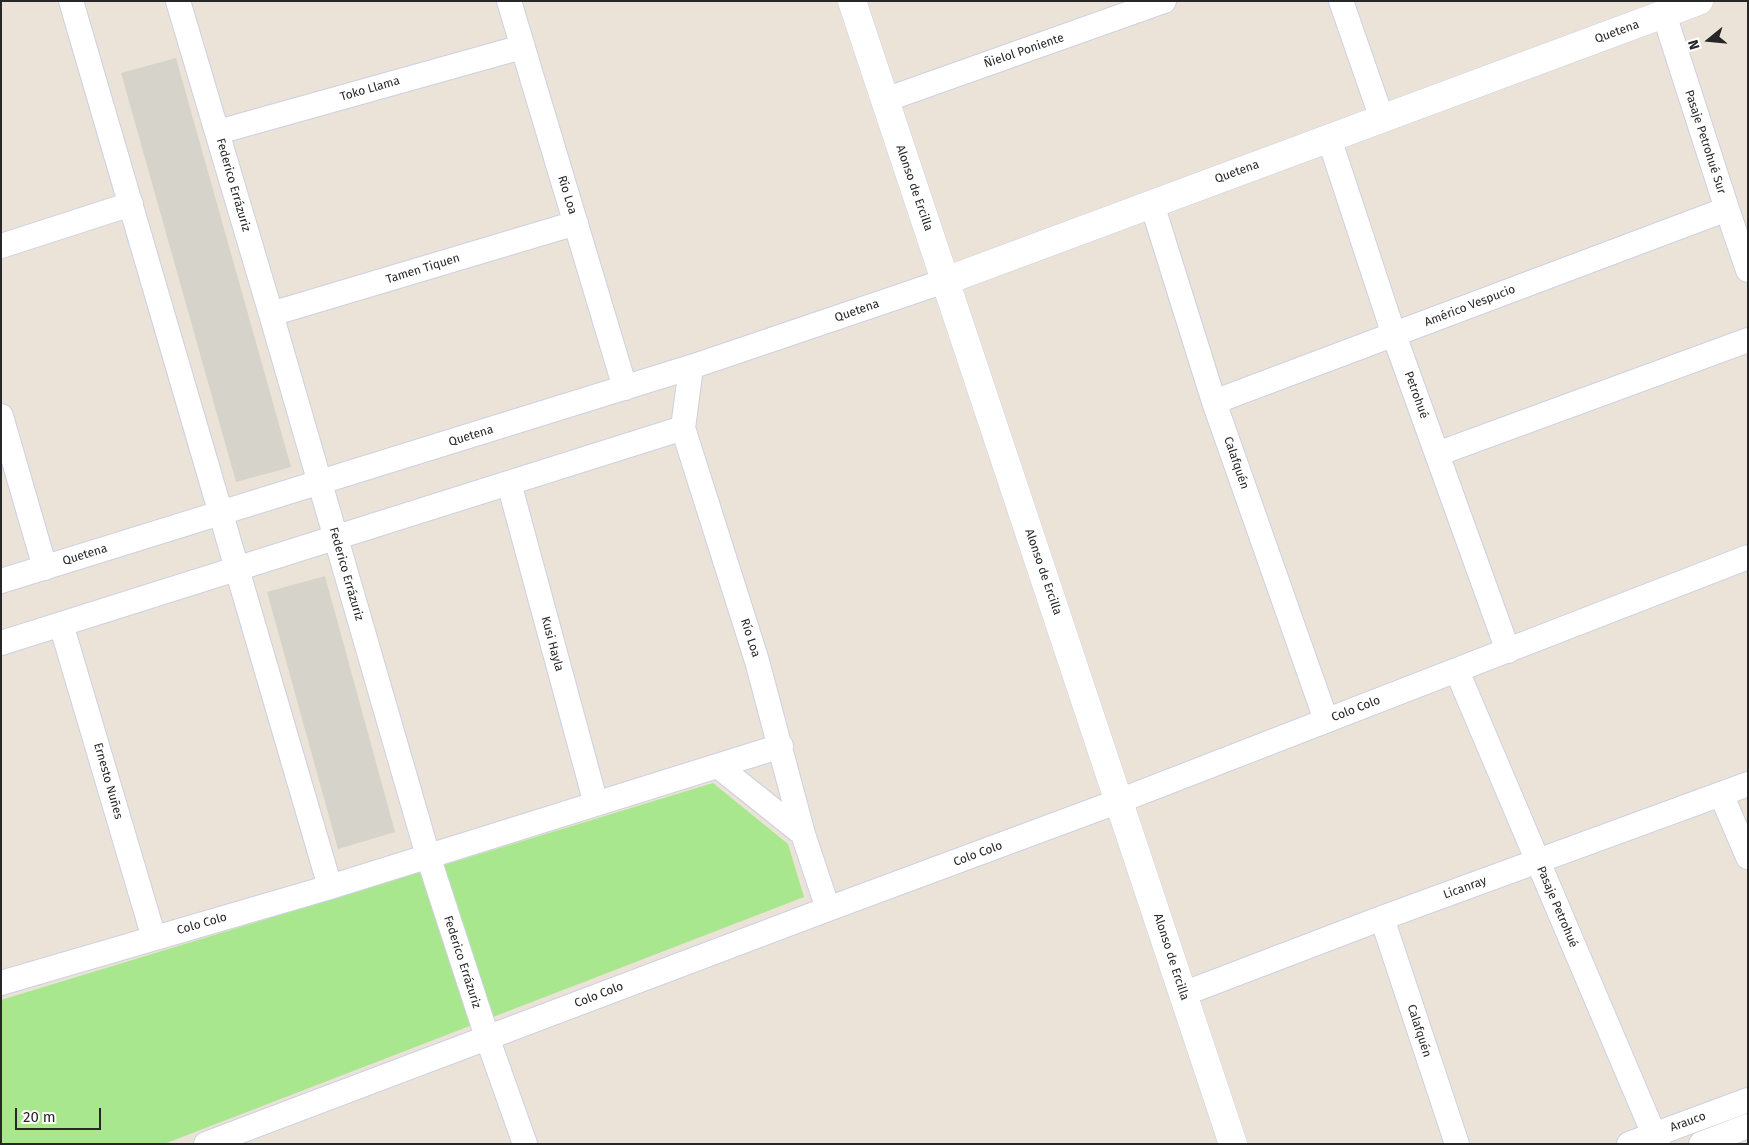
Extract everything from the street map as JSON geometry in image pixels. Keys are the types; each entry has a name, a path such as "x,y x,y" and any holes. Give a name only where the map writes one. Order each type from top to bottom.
{"street":[{"path":"71,1 330,887"},
{"name":"Federico Errázuriz","path":"178,1 218,132 428,856 487,1037 525,1144"},
{"name":"Río Loa","path":"509,1 626,388"},
{"name":"Alonso de Ercilla","path":"852,1 1233,1144"},
{"name":"Ñielol Poniente","path":"885,100 1164,1"},
{"path":"1341,1 1382,119"},
{"name":"Quetena","path":"1,581 626,388 945,281 1699,1"},
{"name":"Pasaje Petrohué Sur","path":"1664,14 1748,270"},
{"name":"Toko Llama","path":"218,132 522,47"},
{"name":"Petrohué","path":"1329,138 1394,335 1508,651"},
{"path":"1,246 130,204"},
{"name":"Calafquén","path":"1152,204 1214,402 1326,720"},
{"name":"Américo Vespucio","path":"1214,402 1727,209"},
{"name":"Tamen Tiquen","path":"271,314 576,223"},
{"path":"1437,454 1748,340"},
{"name":"Río Loa","path":"692,367 683,428 757,661 781,746 802,834 828,909"},
{"path":"1,416 45,568"},
{"path":"1,643 683,428"},
{"name":"Kusi Hayla","path":"509,483 596,804"},
{"name":"Colo Colo","path":"206,1144 828,909 1119,802 1748,557"},
{"name":"Ernesto Nuñes","path":"61,624 154,938"},
{"name":"Pasaje Petrohué","path":"1457,671 1656,1139"},
{"name":"Colo Colo","path":"1,983 330,887 781,746"},
{"path":"718,766 802,834"},
{"name":"Licanray","path":"1183,994 1382,918 1748,784"},
{"path":"1720,794 1748,857"},
{"name":"Calafquén","path":"1382,918 1457,1144"},
{"name":"Arauco","path":"1629,1144 1656,1139 1748,1100"},
{"name":"Arauco","path":"1701,1144 1748,1126"}],"green space":[{"path":"713,783 788,844 804,897 164,1144 1,1144 1,1000"}],"shaded area":[{"path":"176,58 291,467 236,482 121,73"},
{"path":"325,576 395,832 338,849 267,592"}]}
